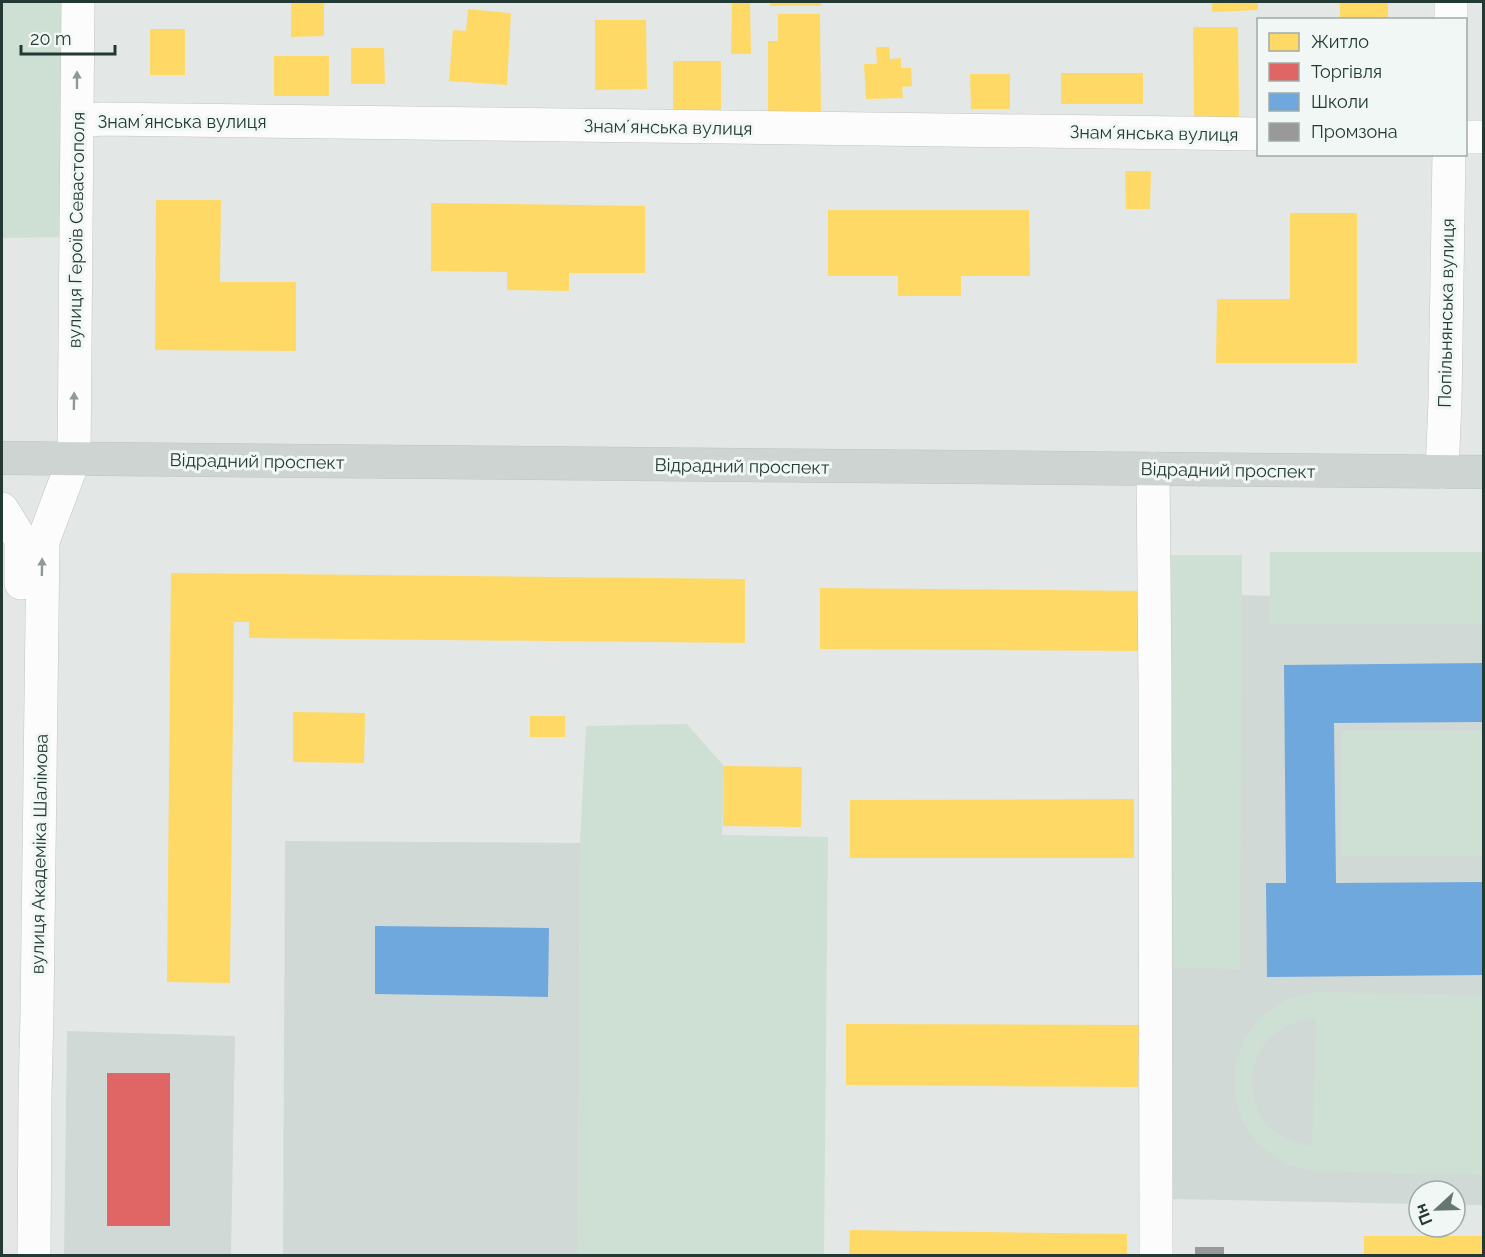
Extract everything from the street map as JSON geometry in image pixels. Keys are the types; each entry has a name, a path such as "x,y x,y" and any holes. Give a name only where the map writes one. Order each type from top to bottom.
{"main road":[{"name":"Відрадний проспект","path":"2,459 1484,472"}],"street":[{"name":"вулиця Героїв Севастополя","path":"74,459 78,2"},
{"path":"1451,2 1451,18"},
{"name":"Знамʼянська вулиця","path":"77,121 102,119 1257,134"},
{"path":"1467,137 1484,137"},
{"name":"Попільнянська вулиця","path":"1442,472 1449,156"},
{"name":"вулиця Академіка Шалімова","path":"34,1256 43,541 74,459"},
{"path":"1153,469 1156,1256"},
{"name":"вулиця Академіка Шалімова","path":"2,509 21,540 22,956 18,1256"}],"shaded area":[{"path":"1169,594 1483,599 1483,1205 1467,1205 1467,1179 1407,1179 1407,1204 1171,1199"},
{"path":"285,841 580,843 578,1255 283,1256"},
{"path":"67,1031 235,1036 231,1255 64,1256"}],"green space":[{"path":"2,2 71,2 70,237 2,238"},
{"path":"1270,552 1483,552 1483,624 1270,624"},
{"path":"1164,555 1242,555 1240,969 1162,968"},
{"path":"687,724 724,766 722,835 828,837 824,1255 578,1255 580,843 586,726"},
{"path":"1342,731 1483,731 1483,856 1342,856"},
{"path":"1316,992 1483,996 1483,1175 1312,1171 1284,1163 1260,1146 1243,1122 1234,1094 1235,1065 1245,1037 1263,1015 1288,999","holes":["1316,1018 1312,1146 1282,1137 1273,1131 1257,1108 1252,1081 1258,1053 1276,1032 1285,1026"]}],"building: Житло":[{"path":"291,2 324,2 324,36 291,37"},
{"path":"732,2 750,2 751,54 731,54"},
{"path":"770,2 821,2 821,6 770,6"},
{"path":"1212,2 1258,2 1258,10 1212,12"},
{"path":"1340,2 1388,2 1388,18 1340,18"},
{"path":"468,9 511,13 507,85 449,81 453,30 466,31"},
{"path":"778,14 820,14 821,117 768,117 768,41 778,41"},
{"path":"595,20 646,20 647,89 595,90"},
{"path":"1193,27 1238,27 1239,119 1194,119"},
{"path":"150,29 185,29 185,75 150,75"},
{"path":"876,47 889,47 890,59 901,58 901,68 911,68 912,86 902,87 903,98 866,99 864,64 877,64"},
{"path":"351,48 384,48 385,84 351,84"},
{"path":"274,56 329,56 329,96 274,96"},
{"path":"673,61 721,61 721,118 673,118"},
{"path":"1061,73 1143,73 1143,104 1061,104"},
{"path":"970,74 1010,74 1010,109 971,109"},
{"path":"1125,171 1151,171 1150,209 1126,209"},
{"path":"156,200 221,200 220,282 296,282 296,351 155,350"},
{"path":"431,203 645,206 645,273 569,273 569,291 507,290 507,272 431,271"},
{"path":"828,210 1029,210 1030,276 961,276 961,296 898,296 898,276 828,276"},
{"path":"1290,213 1357,213 1357,363 1216,363 1217,299 1290,299"},
{"path":"171,573 745,579 745,643 249,638 249,622 234,622 230,983 167,982"},
{"path":"820,588 1142,591 1142,651 820,649"},
{"path":"293,712 365,713 364,763 293,762"},
{"path":"530,716 565,716 565,737 530,737"},
{"path":"724,766 802,767 801,827 723,826"},
{"path":"1134,799 1134,858 850,858 850,800"},
{"path":"846,1024 1139,1025 1138,1087 846,1085"},
{"path":"850,1230 1127,1234 1127,1256 849,1256"},
{"path":"1364,1236 1467,1239 1467,1236 1484,1236 1484,1256 1364,1256"}],"building: Торгівля":[{"path":"107,1073 170,1073 170,1226 107,1226"}],"building: Школи":[{"path":"1484,663 1484,722 1334,723 1336,883 1484,882 1484,975 1267,977 1266,883 1286,883 1284,665"},
{"path":"375,926 549,928 548,997 375,994"}],"building: Промзона":[{"path":"1195,1247 1224,1247 1224,1256 1195,1256"}]}
